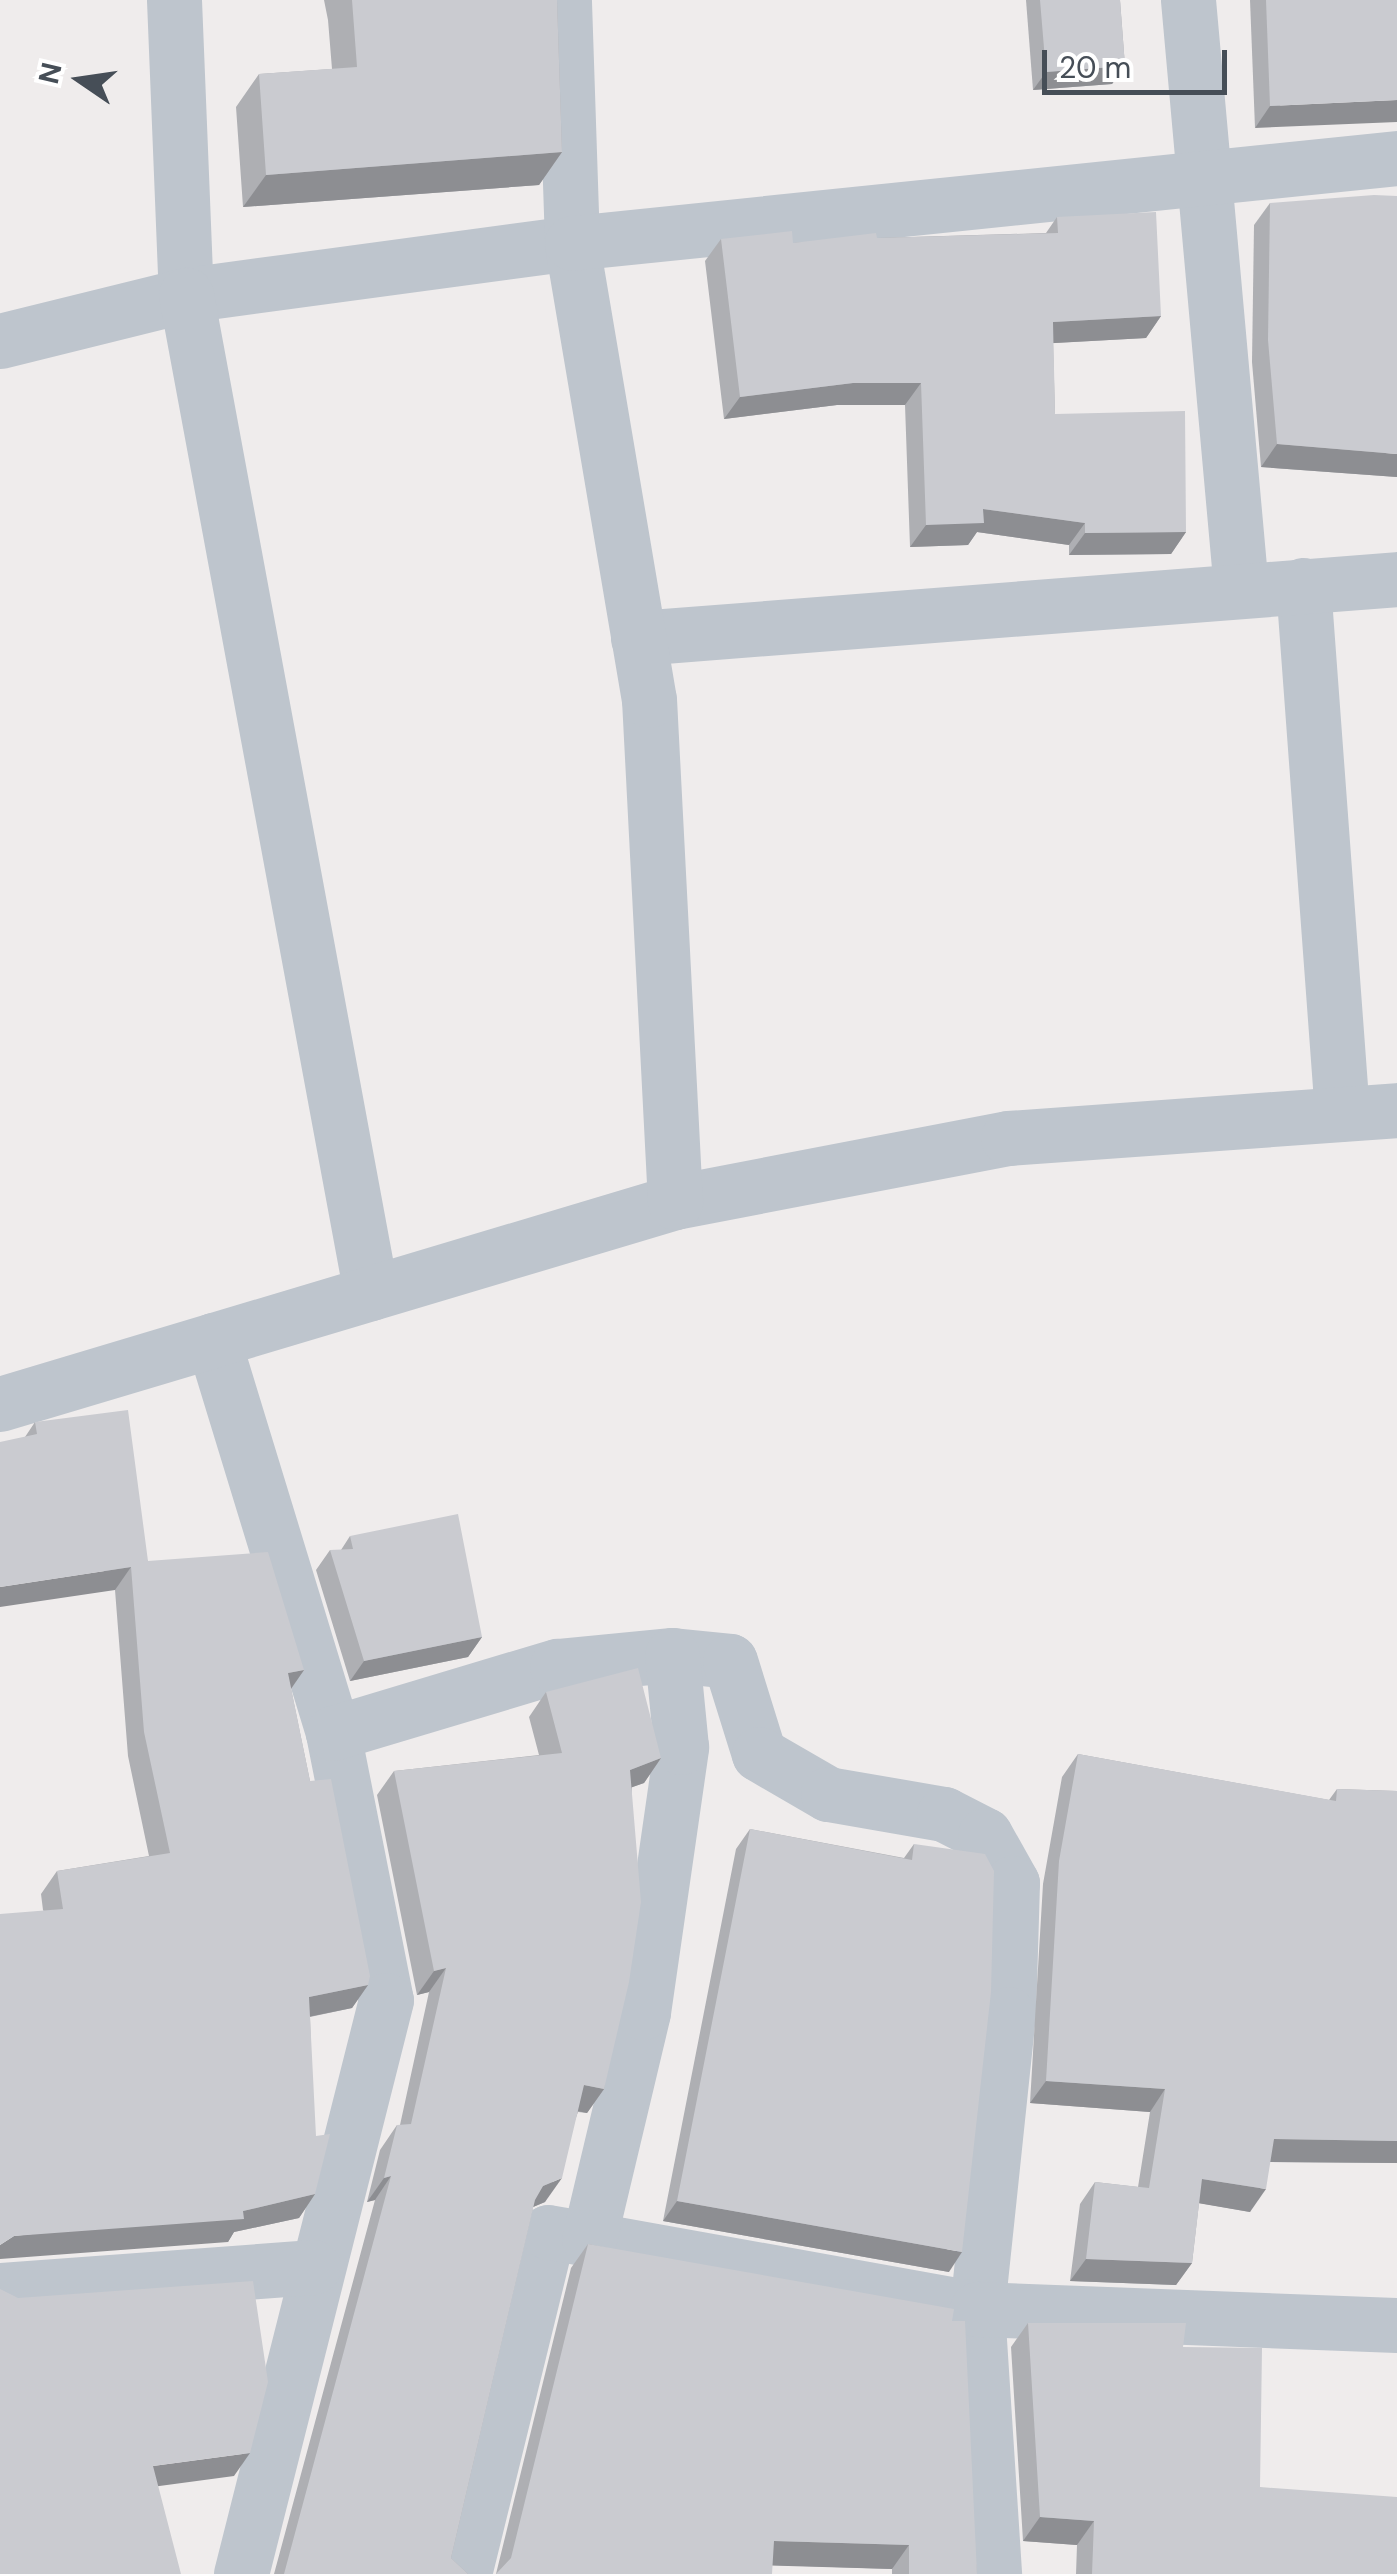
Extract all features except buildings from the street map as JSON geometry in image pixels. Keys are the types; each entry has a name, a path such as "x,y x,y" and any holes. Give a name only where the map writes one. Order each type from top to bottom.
{"street":[{"path":"174,0 186,294 371,1293"},
{"path":"564,0 572,243 649,700 676,1202"},
{"path":"1188,0 1242,589"},
{"path":"0,341 186,294 572,243 1397,158"},
{"path":"638,638 1397,579"},
{"path":"1303,585 1342,1114"},
{"path":"0,1404 676,1202 1008,1138 1397,1110"},
{"path":"213,1340 333,1733 386,2000 314,2267 240,2574"},
{"path":"333,1733 557,1666 672,1654 730,1661 759,1754 828,1794 958,1821 985,1835 1012,1883 1008,2014 977,2309 994,2574"},
{"path":"589,2238 643,2012 682,1746 672,1654"},
{"path":"464,2574 548,2232 977,2309 1397,2324"},
{"path":"0,2290 314,2267"}]}
